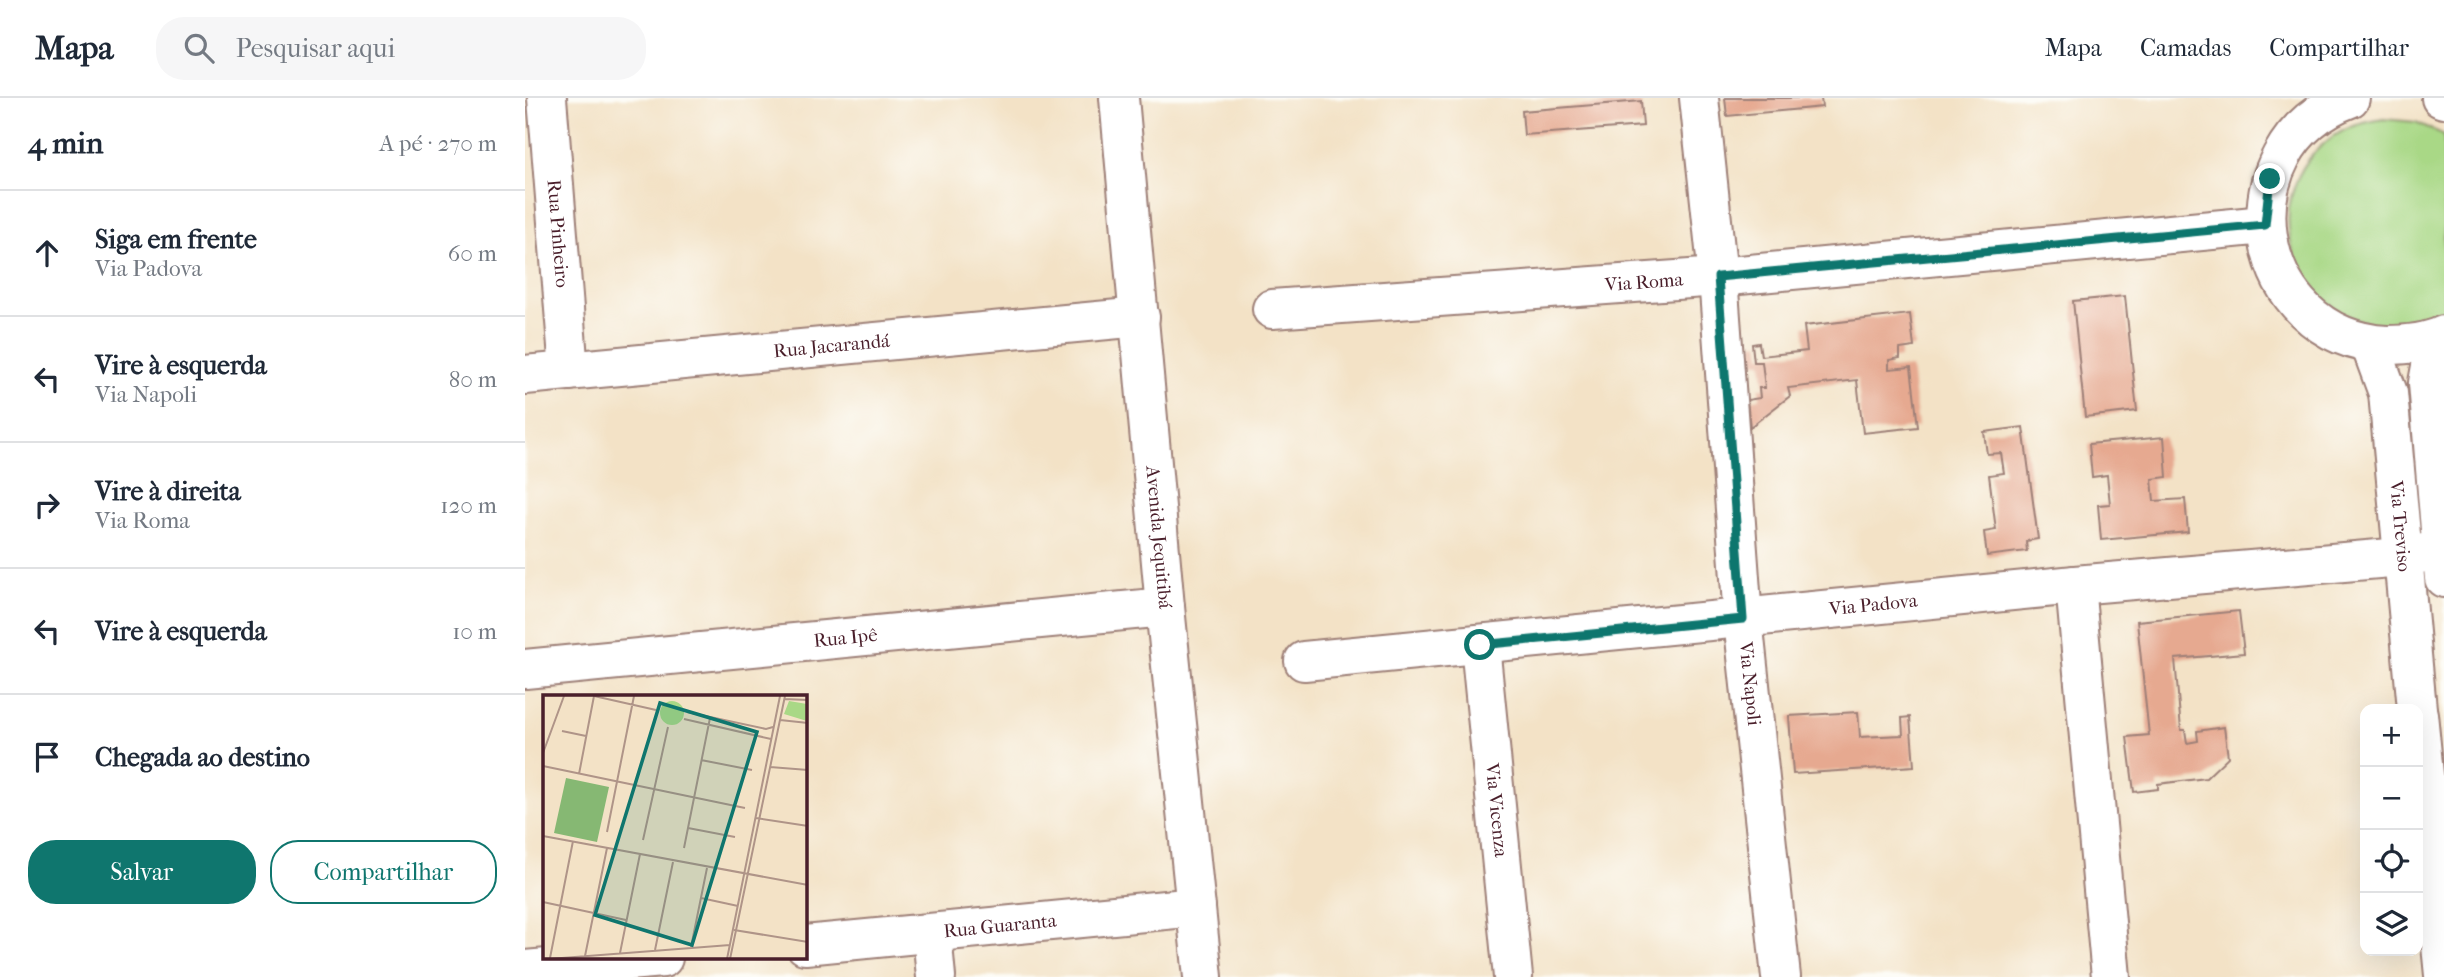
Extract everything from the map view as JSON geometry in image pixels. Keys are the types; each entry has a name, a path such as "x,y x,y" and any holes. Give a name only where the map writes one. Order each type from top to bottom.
{"street":[{"name":"Rua Pinheiro","path":"547,98 569,370"},
{"name":"Avenida Jequitibá","path":"1119,98 1165,607 1203,977"},
{"name":"Via Napoli","path":"1699,98 1718,277 1743,619 1781,977"},
{"path":"2350,98 2327,106 2292,137 2270,179 2265,225 2274,267 2297,302 2330,330 2370,344 2403,345 2440,337"},
{"name":"Via Roma","path":"1272,309 1718,277 2265,225"},
{"name":"Rua Jacarandá","path":"525,376 1140,317"},
{"name":"Via Treviso","path":"2440,337 2428,383 2443,564"},
{"name":"Via Treviso","path":"2370,344 2388,393 2417,704"},
{"name":"Via Padova","path":"1304,661 2075,585 2402,556 2443,564"},
{"path":"2075,585 2112,977"},
{"name":"Rua Ipê","path":"525,669 1165,607"},
{"name":"Via Vicenza","path":"1480,645 1513,977"},
{"path":"2423,765 2444,975"},
{"name":"Rua Guaranta","path":"807,945 1196,907"},
{"path":"932,934 936,977"},
{"path":"525,970 640,960"}],"green space":[{"path":"2383,119 2416,122 2444,135 2444,310 2424,320 2395,325 2351,317 2322,298 2301,272 2290,241 2289,208 2299,176 2319,148 2351,127"}],"building":[{"path":"1725,98 1821,98 1822,107 1727,116"},
{"path":"1641,101 1643,126 1524,135 1522,111"},
{"path":"2125,296 2137,411 2085,417 2073,301"},
{"path":"1910,314 1914,347 1900,349 1900,358 1889,360 1889,369 1911,367 1918,427 1863,433 1857,380 1788,388 1790,396 1750,427 1747,400 1760,398 1759,388 1765,388 1762,362 1754,362 1752,344 1759,343 1761,356 1807,351 1804,326"},
{"path":"2023,427 2038,539 2026,541 2027,551 1987,556 1984,532 1996,530 1989,475 2004,473 2001,453 1987,454 1984,432"},
{"path":"2164,437 2167,477 2152,479 2154,501 2185,499 2188,532 2101,540 2098,505 2110,504 2107,475 2092,477 2089,444"},
{"path":"2239,611 2244,653 2175,659 2181,730 2185,730 2187,743 2198,741 2197,731 2224,727 2228,757 2206,778 2158,784 2158,789 2134,792 2127,737 2149,735 2137,621"},
{"path":"1858,712 1860,737 1903,735 1902,718 1910,717 1914,766 1793,774 1789,716"}],"route":[{"path":"1480,645 1743,619 1718,277 2265,225 2270,179"}]}
